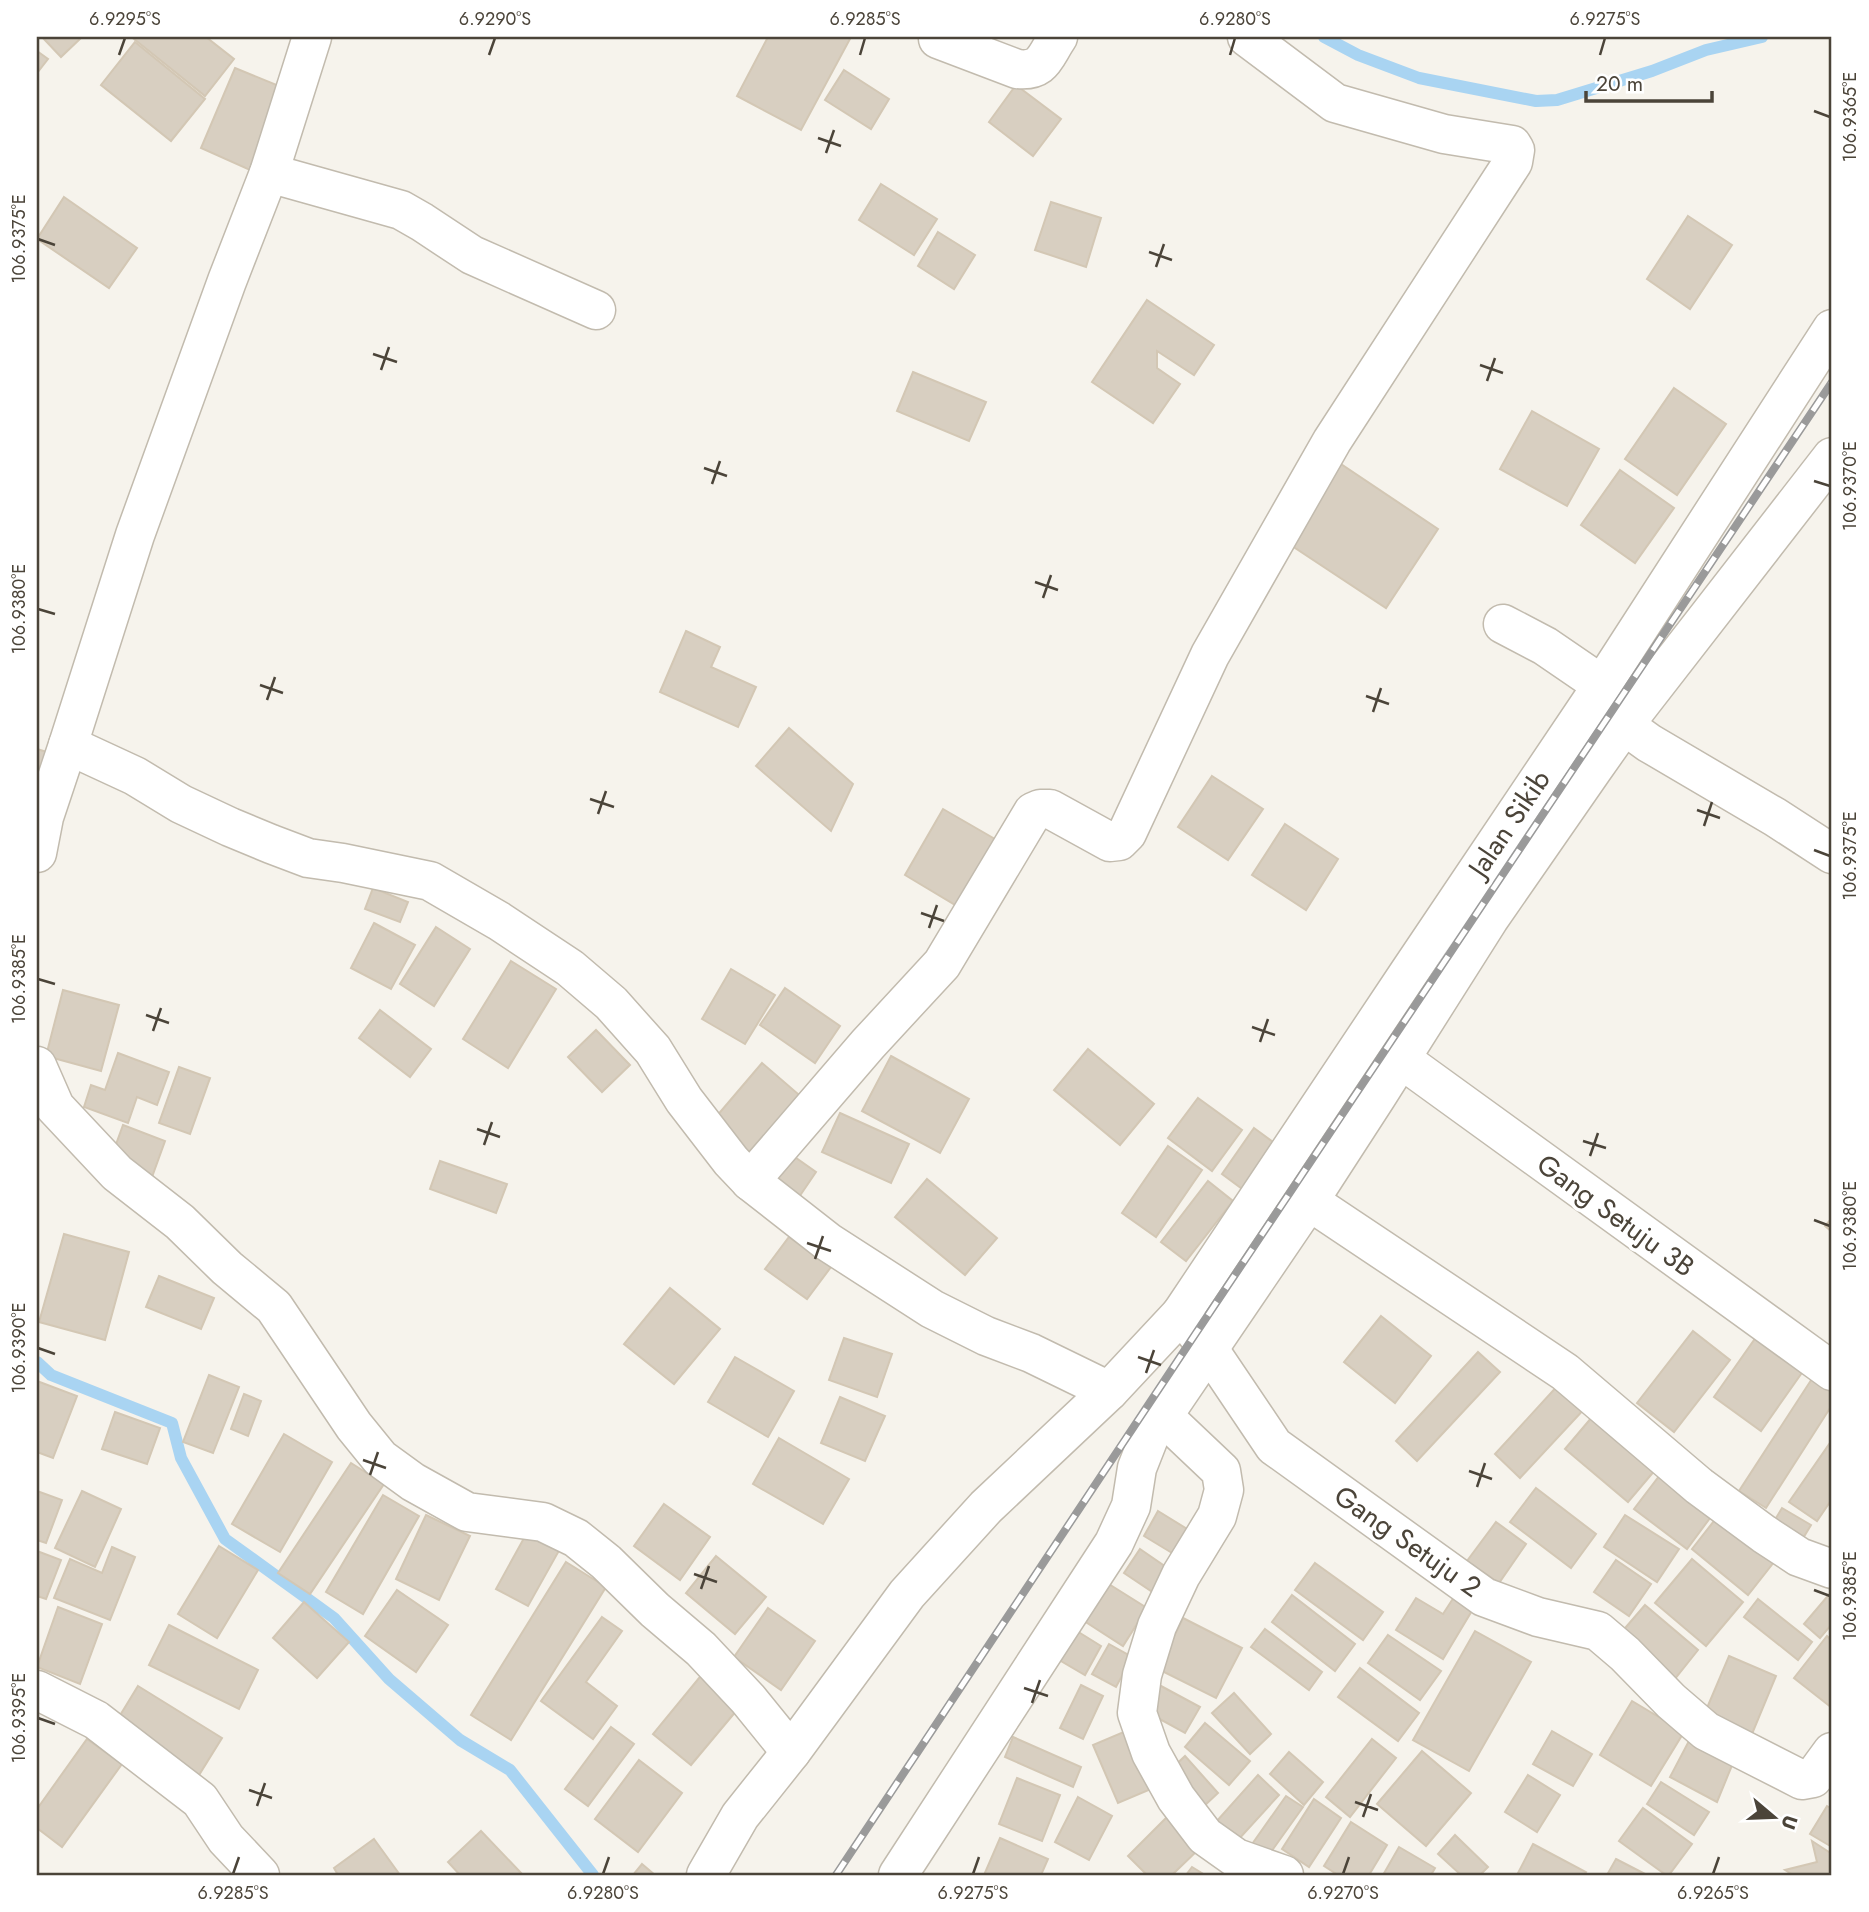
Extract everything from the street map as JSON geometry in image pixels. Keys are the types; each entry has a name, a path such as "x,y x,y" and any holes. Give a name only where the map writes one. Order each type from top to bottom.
{"street":[{"path":"37,853 44,817 135,535 269,173 312,37"},
{"path":"938,39 1017,69 1030,70 1041,64 1058,37"},
{"path":"750,1181 868,1044 942,964 1033,812 1050,809 1110,842 1119,841 1127,833 1209,655 1332,441 1513,163 1515,150 1512,145 1444,134 1335,103 1247,37"},
{"path":"269,173 401,210 472,255 596,310"},
{"name":"Jalan Sikib","path":"1195,1332 1602,685 1832,329"},
{"path":"706,1875 740,1816 908,1594 986,1507 1109,1391 1195,1332 1309,1201 1489,919 1624,725 1832,457"},
{"path":"1503,624 1545,646 1602,685"},
{"path":"1624,725 1649,743 1832,854"},
{"path":"68,746 135,776 205,815 271,844 308,858 430,881 499,921 570,968 611,1003 653,1050 714,1141 750,1181 828,1242 932,1309 1109,1391"},
{"name":"Gang Setuju 3B","path":"1401,1059 1832,1371"},
{"path":"37,1066 55,1107 117,1173 180,1223 227,1268 274,1307 354,1426 380,1458 413,1482 467,1512 543,1522 576,1538 701,1649 748,1699 791,1752"},
{"path":"1309,1201 1565,1372 1699,1486 1764,1534 1799,1557 1832,1569"},
{"path":"898,1875 1114,1543 1131,1506 1138,1468 1150,1435 1164,1417 1195,1332"},
{"name":"Gang Setuju 2","path":"1195,1332 1274,1446 1484,1597 1538,1617 1598,1631 1706,1731 1802,1780 1813,1778 1832,1752"},
{"path":"1164,1417 1221,1471 1224,1490 1217,1516 1181,1575 1157,1626 1142,1675 1137,1713 1151,1754 1176,1797 1205,1836 1236,1858 1284,1875"},
{"path":"37,1690 96,1720 200,1800 226,1839 260,1875"}],"building":[{"path":"42,37 82,37 61,57"},
{"path":"206,37 234,59 205,96 134,39"},
{"path":"768,37 851,37 801,130 737,96"},
{"path":"135,42 205,99 171,141 101,85"},
{"path":"37,51 48,59 37,73"},
{"path":"235,68 284,88 250,170 201,148"},
{"path":"844,70 889,99 871,129 825,100"},
{"path":"1016,85 1061,119 1033,156 989,122"},
{"path":"881,184 937,219 914,255 859,220"},
{"path":"64,197 137,248 109,288 37,239"},
{"path":"1051,202 1101,218 1086,267 1035,250"},
{"path":"1688,216 1732,245 1690,309 1647,279"},
{"path":"938,232 975,255 954,289 918,266"},
{"path":"1147,300 1214,345 1194,375 1157,351 1157,368 1180,384 1153,423 1092,382"},
{"path":"913,372 986,402 969,441 897,411"},
{"path":"1674,388 1726,424 1677,495 1625,459"},
{"path":"1532,411 1599,449 1567,506 1500,469"},
{"path":"1338,462 1438,529 1386,608 1286,542"},
{"path":"1620,470 1674,508 1635,563 1581,525"},
{"path":"686,631 720,647 711,667 756,687 738,727 660,692"},
{"path":"789,728 853,784 831,831 756,766"},
{"path":"37,749 50,753 37,797"},
{"path":"1212,776 1263,809 1228,860 1178,827"},
{"path":"943,809 995,839 957,906 905,875"},
{"path":"1285,824 1338,859 1306,910 1252,875"},
{"path":"373,888 408,902 400,922 365,909"},
{"path":"374,923 415,945 391,989 351,968"},
{"path":"436,927 470,949 434,1006 400,984"},
{"path":"511,961 556,989 508,1068 463,1039"},
{"path":"731,969 775,995 745,1044 702,1019"},
{"path":"785,988 840,1026 815,1063 760,1025"},
{"path":"63,990 119,1005 101,1071 46,1056"},
{"path":"380,1010 431,1049 410,1077 359,1038"},
{"path":"596,1030 630,1065 602,1092 568,1057"},
{"path":"1088,1049 1154,1104 1120,1145 1054,1090"},
{"path":"118,1053 169,1072 157,1105 137,1097 128,1123 84,1107 91,1085 105,1090"},
{"path":"891,1056 969,1099 940,1153 862,1111"},
{"path":"762,1063 805,1100 752,1161 710,1124"},
{"path":"179,1067 210,1078 190,1134 159,1123"},
{"path":"1198,1098 1242,1130 1212,1171 1168,1138"},
{"path":"840,1113 909,1144 891,1183 822,1152"},
{"path":"123,1125 165,1141 152,1177 110,1161"},
{"path":"1254,1128 1277,1145 1245,1191 1222,1174"},
{"path":"1168,1146 1202,1170 1156,1237 1122,1213"},
{"path":"792,1155 816,1172 795,1203 770,1187"},
{"path":"440,1161 507,1184 496,1213 430,1189"},
{"path":"927,1179 997,1238 965,1275 895,1217"},
{"path":"1208,1181 1233,1201 1186,1261 1161,1242"},
{"path":"1832,1218 1832,1232 1825,1226"},
{"path":"64,1234 129,1252 105,1340 39,1322"},
{"path":"789,1237 831,1267 807,1299 765,1269"},
{"path":"159,1276 214,1298 201,1329 146,1307"},
{"path":"670,1288 720,1329 674,1384 624,1344"},
{"path":"1381,1316 1431,1356 1395,1403 1344,1362"},
{"path":"1693,1331 1730,1360 1674,1432 1637,1403"},
{"path":"1759,1333 1806,1367 1761,1431 1714,1397"},
{"path":"844,1338 892,1354 877,1397 829,1380"},
{"path":"1478,1352 1500,1372 1417,1461 1396,1441"},
{"path":"735,1357 794,1391 768,1437 708,1402"},
{"path":"1817,1371 1832,1380 1832,1405 1766,1508 1739,1491"},
{"path":"209,1375 239,1387 213,1453 183,1442"},
{"path":"37,1381 77,1396 53,1458 37,1452"},
{"path":"1561,1382 1587,1406 1520,1478 1495,1454"},
{"path":"244,1394 261,1401 248,1436 231,1429"},
{"path":"840,1397 885,1416 865,1461 821,1443"},
{"path":"1598,1410 1661,1463 1628,1502 1565,1449"},
{"path":"115,1412 160,1428 147,1464 102,1449"},
{"path":"284,1434 332,1462 280,1552 232,1524"},
{"path":"779,1438 849,1479 823,1524 753,1484"},
{"path":"1832,1440 1832,1499 1817,1521 1789,1502"},
{"path":"351,1463 384,1484 310,1594 278,1573"},
{"path":"1660,1475 1713,1514 1687,1549 1634,1509"},
{"path":"1536,1488 1596,1534 1571,1568 1510,1522"},
{"path":"37,1491 62,1500 46,1543 37,1540"},
{"path":"82,1491 121,1509 95,1567 55,1548"},
{"path":"383,1495 419,1516 363,1614 326,1592"},
{"path":"664,1504 710,1537 680,1580 634,1546"},
{"path":"1782,1508 1811,1525 1799,1545 1770,1528"},
{"path":"1158,1511 1192,1532 1177,1556 1144,1536"},
{"path":"1721,1512 1778,1557 1748,1595 1692,1549"},
{"path":"426,1515 470,1536 439,1600 396,1579"},
{"path":"1625,1515 1679,1549 1657,1582 1604,1547"},
{"path":"1496,1522 1526,1544 1499,1583 1467,1561"},
{"path":"529,1529 561,1547 528,1606 496,1589"},
{"path":"219,1546 258,1570 217,1638 178,1614"},
{"path":"112,1547 135,1557 110,1620 54,1598 70,1559 102,1573"},
{"path":"1140,1549 1169,1569 1154,1593 1124,1573"},
{"path":"37,1551 61,1560 46,1599 37,1596"},
{"path":"716,1556 766,1597 735,1634 686,1593"},
{"path":"1692,1559 1743,1602 1706,1646 1655,1603"},
{"path":"1616,1560 1651,1584 1629,1616 1594,1592"},
{"path":"566,1562 606,1587 511,1740 471,1715"},
{"path":"1315,1563 1383,1612 1363,1640 1295,1590"},
{"path":"1104,1581 1147,1608 1123,1646 1081,1619"},
{"path":"397,1590 448,1625 416,1672 365,1636"},
{"path":"1832,1591 1832,1624 1820,1638 1804,1624"},
{"path":"1292,1595 1355,1644 1335,1671 1272,1622"},
{"path":"1454,1597 1473,1609 1443,1659 1396,1630 1416,1598 1443,1614"},
{"path":"1758,1599 1812,1642 1798,1660 1744,1617"},
{"path":"304,1602 349,1642 317,1678 273,1638"},
{"path":"1645,1605 1698,1650 1674,1680 1620,1634"},
{"path":"58,1607 102,1624 80,1684 37,1667"},
{"path":"768,1608 815,1641 781,1690 734,1657"},
{"path":"602,1617 622,1631 586,1682 617,1706 593,1739 541,1701"},
{"path":"1183,1618 1242,1648 1216,1698 1158,1669"},
{"path":"169,1625 258,1670 239,1709 149,1665"},
{"path":"1072,1628 1101,1646 1085,1675 1054,1657"},
{"path":"1265,1629 1322,1672 1309,1690 1251,1647"},
{"path":"1475,1631 1531,1662 1469,1771 1413,1740"},
{"path":"1388,1635 1441,1671 1420,1700 1368,1663"},
{"path":"1827,1636 1832,1641 1832,1708 1794,1678"},
{"path":"1109,1644 1132,1657 1116,1687 1092,1674"},
{"path":"1729,1656 1776,1676 1752,1734 1704,1715"},
{"path":"1360,1668 1419,1713 1398,1741 1338,1697"},
{"path":"704,1672 742,1704 691,1765 653,1734"},
{"path":"1081,1685 1103,1696 1083,1739 1060,1728"},
{"path":"138,1686 222,1738 199,1775 116,1722"},
{"path":"1161,1686 1200,1707 1185,1733 1147,1712"},
{"path":"1234,1693 1271,1734 1250,1754 1212,1713"},
{"path":"1632,1701 1684,1732 1651,1786 1600,1755"},
{"path":"1205,1723 1250,1761 1229,1785 1185,1747"},
{"path":"611,1727 634,1744 588,1806 565,1789"},
{"path":"1126,1731 1151,1789 1118,1803 1093,1745"},
{"path":"1552,1731 1592,1754 1573,1786 1533,1764"},
{"path":"1013,1737 1081,1767 1073,1787 1005,1757"},
{"path":"87,1739 122,1764 62,1847 37,1828 37,1809"},
{"path":"1372,1739 1396,1758 1350,1817 1326,1797"},
{"path":"1690,1739 1735,1758 1717,1802 1670,1777"},
{"path":"1422,1751 1471,1793 1426,1846 1377,1804"},
{"path":"1289,1752 1323,1782 1304,1805 1270,1774"},
{"path":"1185,1756 1218,1793 1203,1807 1170,1770"},
{"path":"639,1760 682,1793 638,1852 595,1819"},
{"path":"1258,1775 1279,1795 1237,1841 1216,1822"},
{"path":"1528,1775 1560,1795 1537,1832 1505,1812"},
{"path":"1017,1778 1060,1795 1042,1841 999,1824"},
{"path":"1661,1782 1709,1812 1694,1835 1647,1804"},
{"path":"1286,1796 1303,1807 1266,1859 1250,1847"},
{"path":"1078,1797 1112,1816 1089,1860 1055,1842"},
{"path":"1314,1799 1341,1818 1309,1867 1282,1849"},
{"path":"1827,1806 1832,1809 1832,1847 1810,1834"},
{"path":"1643,1808 1692,1844 1669,1875 1619,1841"},
{"path":"1168,1816 1200,1848 1172,1875 1147,1875 1128,1856"},
{"path":"1351,1822 1387,1845 1369,1875 1338,1875 1324,1866"},
{"path":"481,1831 523,1875 460,1875 448,1862"},
{"path":"1455,1835 1488,1867 1480,1875 1461,1875 1438,1854"},
{"path":"1000,1838 1048,1859 1041,1875 984,1875"},
{"path":"374,1839 400,1875 338,1875 334,1868"},
{"path":"1812,1841 1832,1854 1832,1875 1793,1875 1785,1870 1817,1862"},
{"path":"1533,1844 1586,1872 1584,1875 1517,1875"},
{"path":"1399,1847 1435,1868 1431,1875 1383,1875"},
{"path":"1616,1859 1647,1875 1607,1875"},
{"path":"642,1864 655,1875 633,1875"},
{"path":"1192,1867 1205,1875 1186,1875"}],"waterway":[{"path":"1324,37 1358,55 1419,78 1536,101 1557,100 1652,71 1706,50 1762,37"},
{"path":"37,1362 51,1375 172,1423 181,1458 225,1539 334,1618 389,1679 460,1740 510,1770 593,1875"}],"railway":[{"path":"836,1875 1832,382"}]}
